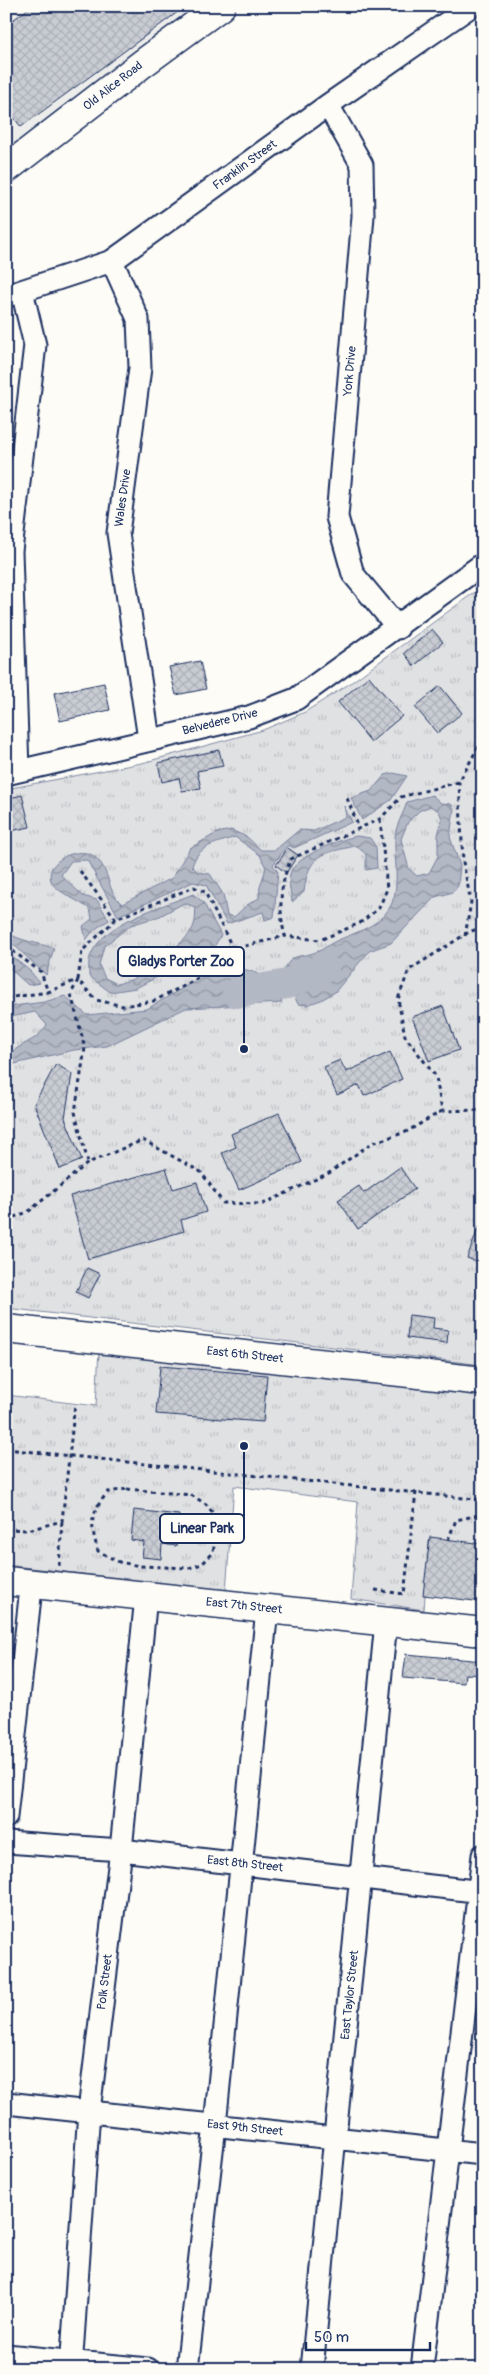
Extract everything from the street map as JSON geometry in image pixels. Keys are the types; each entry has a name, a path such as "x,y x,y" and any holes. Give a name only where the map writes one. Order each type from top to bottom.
{"main road":[{"name":"Old Alice Road","path":"8,163 221,6"},
{"name":"East 6th Street","path":"6,1328 483,1381"},
{"name":"East 7th Street","path":"6,1581 483,1632"}],"street":[{"name":"Franklin Street","path":"14,294 112,261 328,105 471,6"},
{"name":"York Drive","path":"328,105 362,165 363,216 337,517 354,574 398,628"},
{"name":"Wales Drive","path":"112,261 138,319 140,368 118,533 149,739"},
{"path":"12,772 11,550 35,345 14,294"},
{"name":"Belvedere Drive","path":"12,772 249,717 296,700 398,628 483,564"},
{"name":"Polk Street","path":"71,2365 89,2111 121,1850 146,1596"},
{"path":"6,1817 30,1597"},
{"path":"188,2369 215,2125 267,1609"},
{"name":"East Taylor Street","path":"312,2369 386,1622"},
{"name":"East 8th Street","path":"6,1842 121,1850 481,1892"},
{"path":"422,2369 481,1892 483,1855"},
{"name":"East 9th Street","path":"6,2103 483,2154"},
{"path":"6,2355 71,2365 148,2369"}],"path":[{"path":"464,937 471,902 463,862 459,782 483,738"},
{"path":"285,936 281,921 283,878 290,859 380,818 401,797 459,782"},
{"path":"347,798 359,828"},
{"path":"78,980 96,1000 124,1006 154,1001 195,980 233,949 285,936 320,940 360,923 379,908 387,890 380,818"},
{"path":"80,871 116,919"},
{"path":"88,1163 75,1112 85,1048 71,994 78,980 82,951 116,919 194,887 205,892 233,949"},
{"path":"442,1111 436,1077 405,1036 398,999 409,970 470,932 483,927"},
{"path":"6,946 41,972 48,992"},
{"path":"6,998 48,992 78,980"},
{"path":"6,1220 28,1212 88,1163 143,1140 201,1172 222,1204 263,1204 329,1173 372,1143 406,1132 442,1111 483,1110"},
{"path":"59,1568 62,1521 71,1454 75,1403"},
{"path":"6,1449 71,1454 483,1500"},
{"path":"127,1489 191,1495 206,1504 216,1517 216,1540 212,1554 202,1564 189,1568 176,1567 140,1566 119,1562 98,1551 93,1532 94,1509 108,1492 127,1489"},
{"path":"375,1590 404,1594 416,1492"},
{"path":"448,1540 456,1520 483,1514"},
{"path":"6,1529 28,1530 62,1521"}],"shaded area":[{"path":"6,6 204,6 6,149"}],"green space":[{"path":"483,586 483,1365 6,1308 6,789 142,763 263,730 305,712 349,684"},
{"path":"99,1349 483,1392 483,1548 429,1541 424,1610 351,1599 358,1502 234,1486 226,1591 6,1565 6,1395 96,1406"}],"water":[{"path":"393,773 407,776 391,800 362,820 351,798 371,791 385,775"},
{"path":"432,795 441,803 451,804 454,809 450,837 460,866 458,886 453,892 435,897 391,943 369,951 335,992 307,1005 298,1004 283,972 290,961 293,958 319,951 336,941 368,927 388,911 396,887 395,833 407,802","holes":["430,806 439,811 442,819 438,835 438,856 429,873 417,876 409,869 401,839 408,822 419,811"]},
{"path":"344,806 352,822 294,848 288,845 273,865 278,872 274,917 265,920 263,912 227,924 206,885 193,882 118,916 87,860 71,861 61,875 83,896 97,900 109,920 94,930 86,940 83,926 92,919 90,909 54,886 50,875 57,861 82,852 90,854 101,863 113,893 122,904 172,878 190,848 217,833 231,830 247,837 261,850 275,850 299,830 314,831 346,816","holes":["235,837 260,855 266,868 260,887 259,898 247,905 234,917 227,915 223,894 210,874 198,872 192,866 199,853 204,849 215,843"]},
{"path":"357,836 370,838 376,847 377,868 366,870 366,854 356,846 326,854 319,857 309,870 304,892 292,902 289,881 293,868 308,855"},
{"path":"193,894 203,902 221,935 214,947 136,988 110,992 89,976 90,957 97,945 107,934 134,917","holes":["184,903 195,907 196,916 191,931 182,942 162,957 151,952 148,966 141,975 117,984 105,978 99,965 104,946 131,925 160,916"]},
{"path":"6,932 23,940 54,948 46,975 13,944 6,941"},
{"path":"6,952 30,971 40,983 28,985 6,965"},
{"path":"239,968 254,972 275,984 282,1003 186,1008 107,1046 74,1050 6,1066 6,1055 38,1036 47,1025 35,1012 6,1018 6,1007 44,1002 65,996 87,1015 147,1009 210,972"}],"building":[{"path":"32,6 186,6 21,127 6,107 6,25"},
{"path":"432,629 443,642 414,666 404,653"},
{"path":"200,661 206,689 176,695 169,667"},
{"path":"369,676 402,716 371,742 338,702"},
{"path":"104,683 110,710 60,721 54,693"},
{"path":"440,686 462,713 437,733 415,707"},
{"path":"219,750 223,766 197,771 201,788 182,791 179,778 162,782 158,763"},
{"path":"22,795 30,827 6,832 6,799"},
{"path":"288,848 298,855 286,873 276,865"},
{"path":"443,1006 459,1050 429,1061 412,1017"},
{"path":"390,1052 402,1079 364,1096 359,1085 337,1095 324,1067 340,1060 346,1072"},
{"path":"56,1064 72,1074 65,1118 82,1160 60,1169 34,1104"},
{"path":"279,1113 302,1162 239,1190 222,1153 236,1147 231,1134"},
{"path":"400,1167 415,1189 358,1229 338,1200 359,1186 364,1193"},
{"path":"166,1168 173,1189 197,1182 206,1212 181,1220 184,1231 88,1259 70,1196"},
{"path":"483,1219 483,1264 467,1258"},
{"path":"87,1268 100,1274 88,1298 76,1292"},
{"path":"409,1315 434,1318 433,1328 448,1330 447,1343 407,1338"},
{"path":"160,1366 267,1375 263,1422 156,1414"},
{"path":"134,1510 179,1515 176,1546 162,1544 161,1559 142,1557 144,1542 131,1540"},
{"path":"430,1537 483,1544 483,1602 423,1595"},
{"path":"406,1654 483,1661 483,1675 465,1674 464,1683 403,1678"}],"waterway":[{"path":"237,993 287,984 324,968"}],"place":[{"name":"Gladys Porter Zoo","path":"244,1049"},
{"name":"Linear Park","path":"244,1446"}]}
